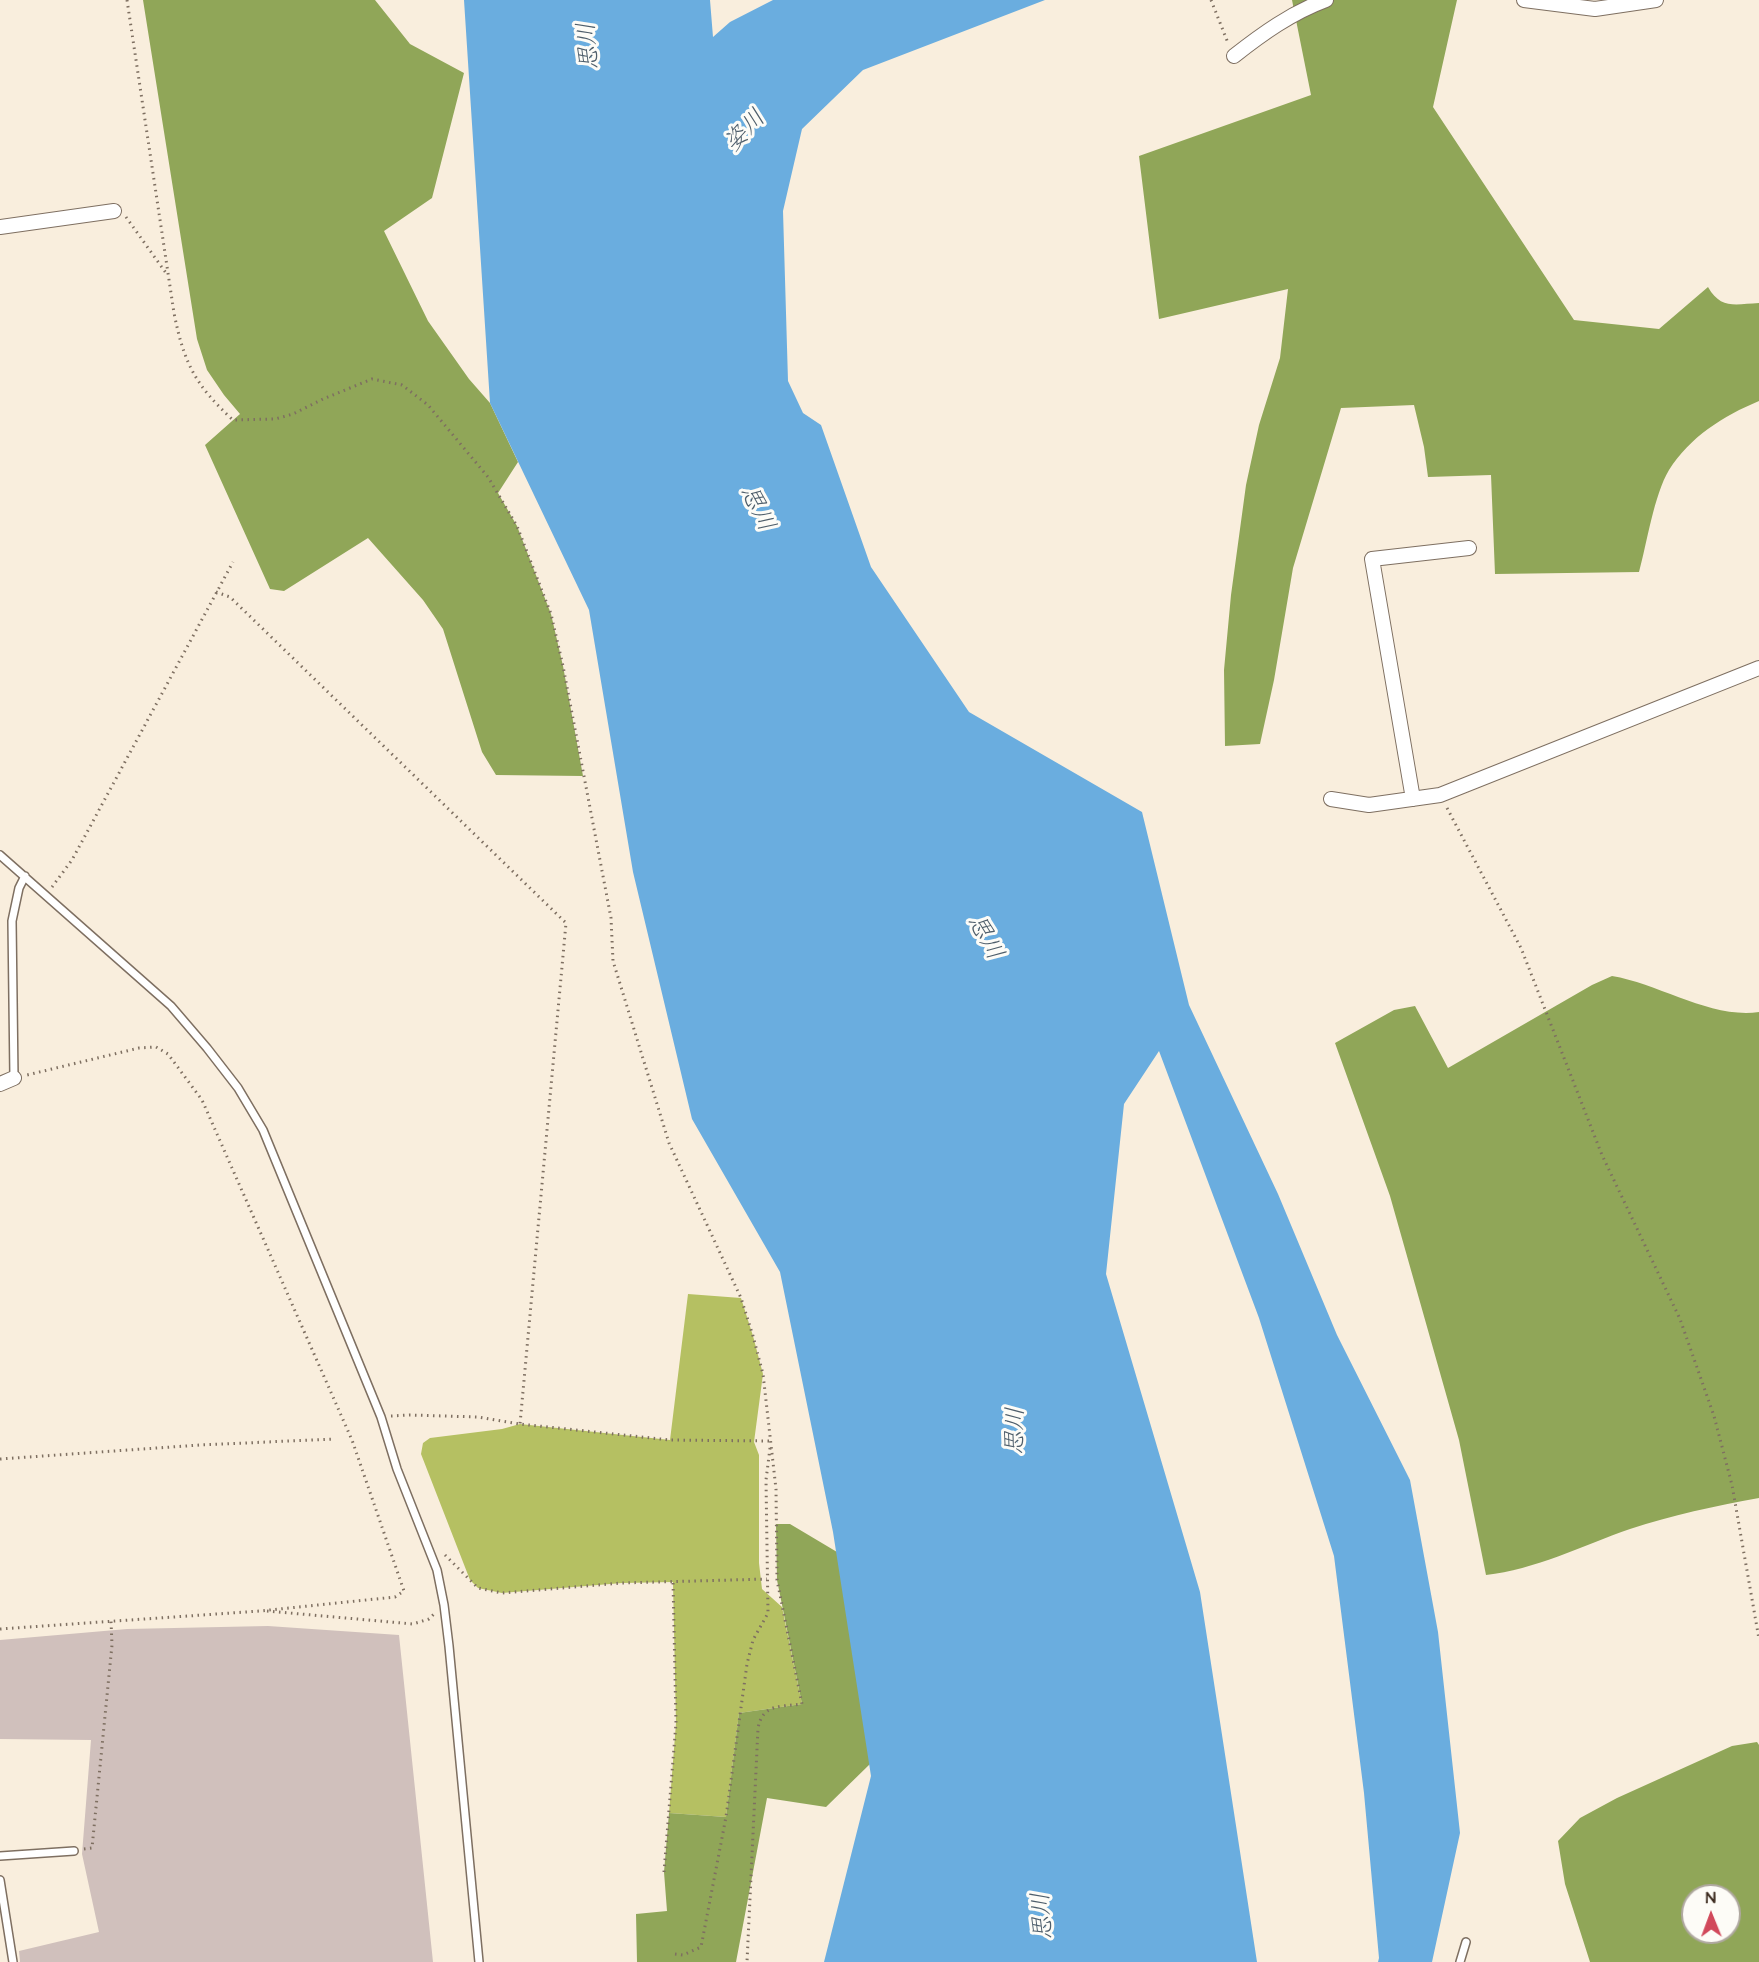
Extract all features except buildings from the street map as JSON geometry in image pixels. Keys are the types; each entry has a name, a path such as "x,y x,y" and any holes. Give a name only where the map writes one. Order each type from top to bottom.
{"street":[{"path":"1234,56 1267,30 1304,9 1326,0"},
{"path":"1524,0 1599,4 1656,0"},
{"path":"0,227 114,211"},
{"path":"1413,799 1372,559 1469,548"},
{"path":"1331,799 1369,805 1440,795 1759,668"},
{"path":"0,1084 14,1078"}],"lane":[{"path":"0,855 171,1006 238,1088 264,1130 381,1417 397,1469 437,1570 444,1605 479,1962"},
{"path":"14,1078 12,921 19,888 25,876"},
{"path":"0,1856 74,1851"},
{"path":"0,1880 13,1962"},
{"path":"1460,1962 1466,1942"}],"path":[{"path":"127,0 167,274 180,343 196,379 211,400 233,420 275,419 294,414 323,399 372,379 402,385 428,405 488,477 517,526 551,614 611,918 613,961 669,1143 741,1298 763,1374 776,1489 777,1580 802,1704 768,1709 760,1717 747,1962"},
{"path":"1212,0 1234,56"},
{"path":"114,211 127,218 167,274"},
{"path":"45,895 72,860 233,562"},
{"path":"216,592 230,597 566,923 520,1424"},
{"path":"1440,795 1521,948 1602,1155 1680,1319 1714,1416 1732,1485 1759,1639"},
{"path":"0,1629 260,1611 395,1597 404,1591 352,1440 202,1100 168,1054 156,1047 139,1048 14,1078"},
{"path":"381,1417 410,1415 478,1417 520,1424 670,1440 770,1442"},
{"path":"0,1459 200,1445 334,1439"},
{"path":"675,1954 683,1955 701,1947 726,1817 747,1664 753,1640 768,1612 766,1480 770,1442"},
{"path":"443,1552 478,1588 502,1593 622,1583 767,1579"},
{"path":"664,1872 676,1723 673,1581"},
{"path":"260,1611 413,1624 429,1619 444,1605"},
{"path":"74,1851 92,1848 112,1645 111,1621"}],"shaded area":[{"path":"268,1626 399,1635 433,1962 20,1962 19,1951 99,1932 82,1854 91,1740 0,1739 0,1640 127,1629"}],"green space":[{"path":"143,0 375,0 410,44 464,73 432,198 384,231 428,321 469,379 490,403 518,462 498,493 517,526 551,614 583,776 496,775 482,752 443,629 423,600 368,538 284,591 270,589 205,445 240,414 207,370 197,339"},
{"path":"1292,0 1457,0 1433,107 1574,320 1659,329 1708,287 1718,299 1730,304 1759,303 1759,401 1733,413 1708,429 1677,458 1664,480 1655,506 1639,572 1495,574 1491,475 1428,477 1414,405 1341,408 1293,568 1274,680 1260,744 1225,746 1224,670 1231,595 1246,485 1259,425 1280,358 1288,289 1159,319 1139,156 1311,95"},
{"path":"1612,976 1704,1006 1741,1013 1759,1012 1759,1498 1662,1519 1541,1562 1486,1575 1459,1440 1390,1196 1335,1043 1394,1010 1415,1006 1448,1068 1592,985"},
{"path":"688,1294 741,1298 753,1336 763,1374 754,1442 759,1455 759,1563 762,1589 782,1607 802,1704 739,1713 726,1817 669,1813 676,1723 673,1582 622,1583 502,1593 478,1588 470,1580 421,1454 423,1443 430,1438 502,1429 520,1424 670,1440"},
{"path":"776,1524 790,1524 837,1552 870,1764 826,1807 767,1798 736,1962 637,1962 636,1914 667,1911 664,1872 669,1813 726,1817 739,1713 802,1704 777,1580"},
{"path":"1757,1742 1759,1745 1759,1962 1590,1962 1565,1884 1558,1841 1580,1818 1617,1798 1732,1746"}],"water":[{"path":"464,0 710,0 713,37 730,22 773,0 1045,0 863,70 802,129 783,211 788,381 803,413 821,425 871,567 969,712 1142,812 1189,1005 1278,1194 1337,1335 1410,1480 1438,1632 1460,1833 1432,1962 1378,1962 1364,1793 1334,1556 1259,1318 1159,1051 1124,1104 1106,1274 1200,1592 1257,1962 824,1962 871,1776 833,1532 780,1272 692,1119 633,872 589,610 490,403"}],"water label":[{"name":"思川","path":"590,46"},
{"name":"姿川","path":"746,132"},
{"name":"思川","path":"756,509"},
{"name":"思川","path":"984,938"},
{"name":"思川","path":"1017,1431"},
{"name":"思川","path":"1044,1916"}]}
